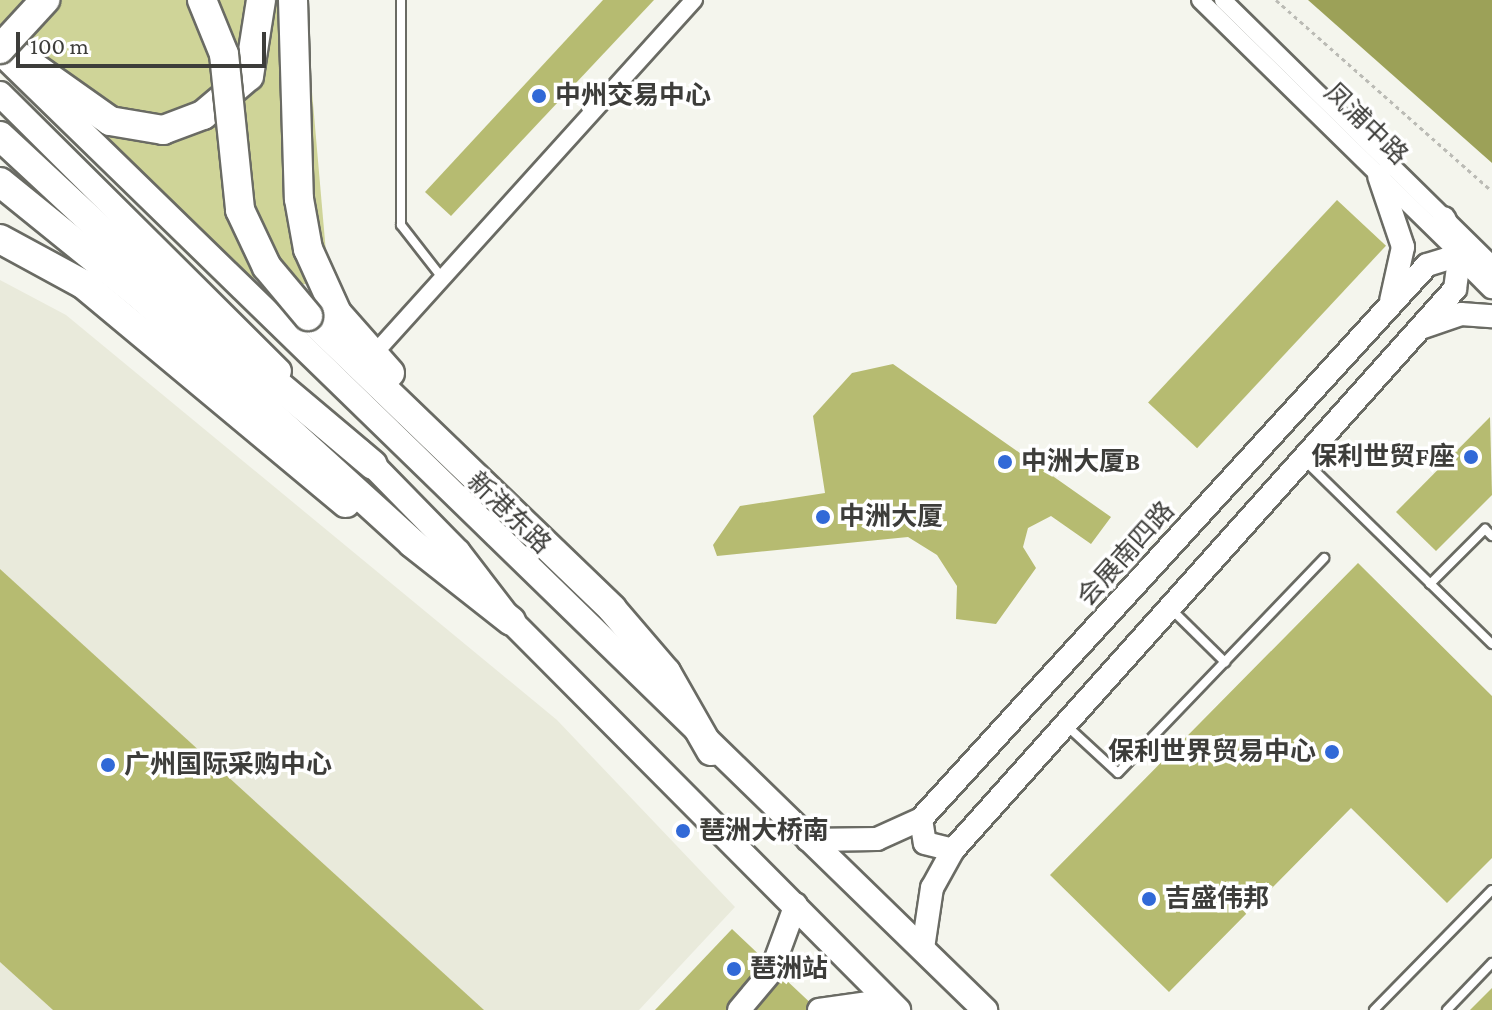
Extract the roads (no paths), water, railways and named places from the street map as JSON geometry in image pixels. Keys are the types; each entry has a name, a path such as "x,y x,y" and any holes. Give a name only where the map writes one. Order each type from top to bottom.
{"highway":[{"path":"45,0 0,48 110,121 163,130 203,115 249,76 261,0"},
{"path":"202,0 224,54 240,210 267,267 308,316 479,476 644,645 711,751"},
{"path":"293,0 302,224 329,301 479,476"},
{"path":"0,136 170,294 373,465"},
{"path":"0,182 274,417 412,543 511,621"},
{"path":"0,239 83,284 307,475 412,543"}],"main road":[{"name":"新港东路","path":"0,48 711,751 923,948 985,1010"},
{"path":"0,94 373,465 458,552 511,621 796,904 893,1005"}],"street":[{"path":"373,355 694,0"},
{"name":"凤浦中路","path":"1200,0 1492,287"},
{"name":"凤浦中路","path":"1223,0 1492,265"},
{"path":"1379,176 1403,247 1390,304"},
{"path":"923,948 932,888 953,850 1455,289 1460,255 1444,218"},
{"path":"1460,255 1492,265"},
{"name":"会展南四路","path":"808,840 877,839 921,819 1390,304 1436,258 1460,255"},
{"path":"1418,329 1461,314 1492,316"},
{"path":"921,819 925,843 953,850"},
{"path":"739,1010 771,972 796,904"},
{"path":"819,1010 893,1005"}],"lane":[{"path":"401,0 401,225 443,279"},
{"path":"1304,460 1492,644"},
{"path":"1430,584 1485,529 1492,536"},
{"path":"1067,725 1118,773 1324,558"},
{"path":"1171,609 1225,662"},
{"path":"1374,1010 1492,890"},
{"path":"1447,1010 1492,963"}],"place":[{"name":"中州交易中心","path":"539,96"},
{"name":"保利世贸F座","path":"1471,457"},
{"name":"中洲大厦B","path":"1005,462"},
{"name":"中洲大厦","path":"823,517"},
{"name":"保利世界贸易中心","path":"1332,752"},
{"name":"广州国际采购中心","path":"108,765"},
{"name":"琶洲大桥南","path":"683,831"},
{"name":"吉盛伟邦","path":"1149,899"},
{"name":"琶洲站","path":"734,969"}]}
